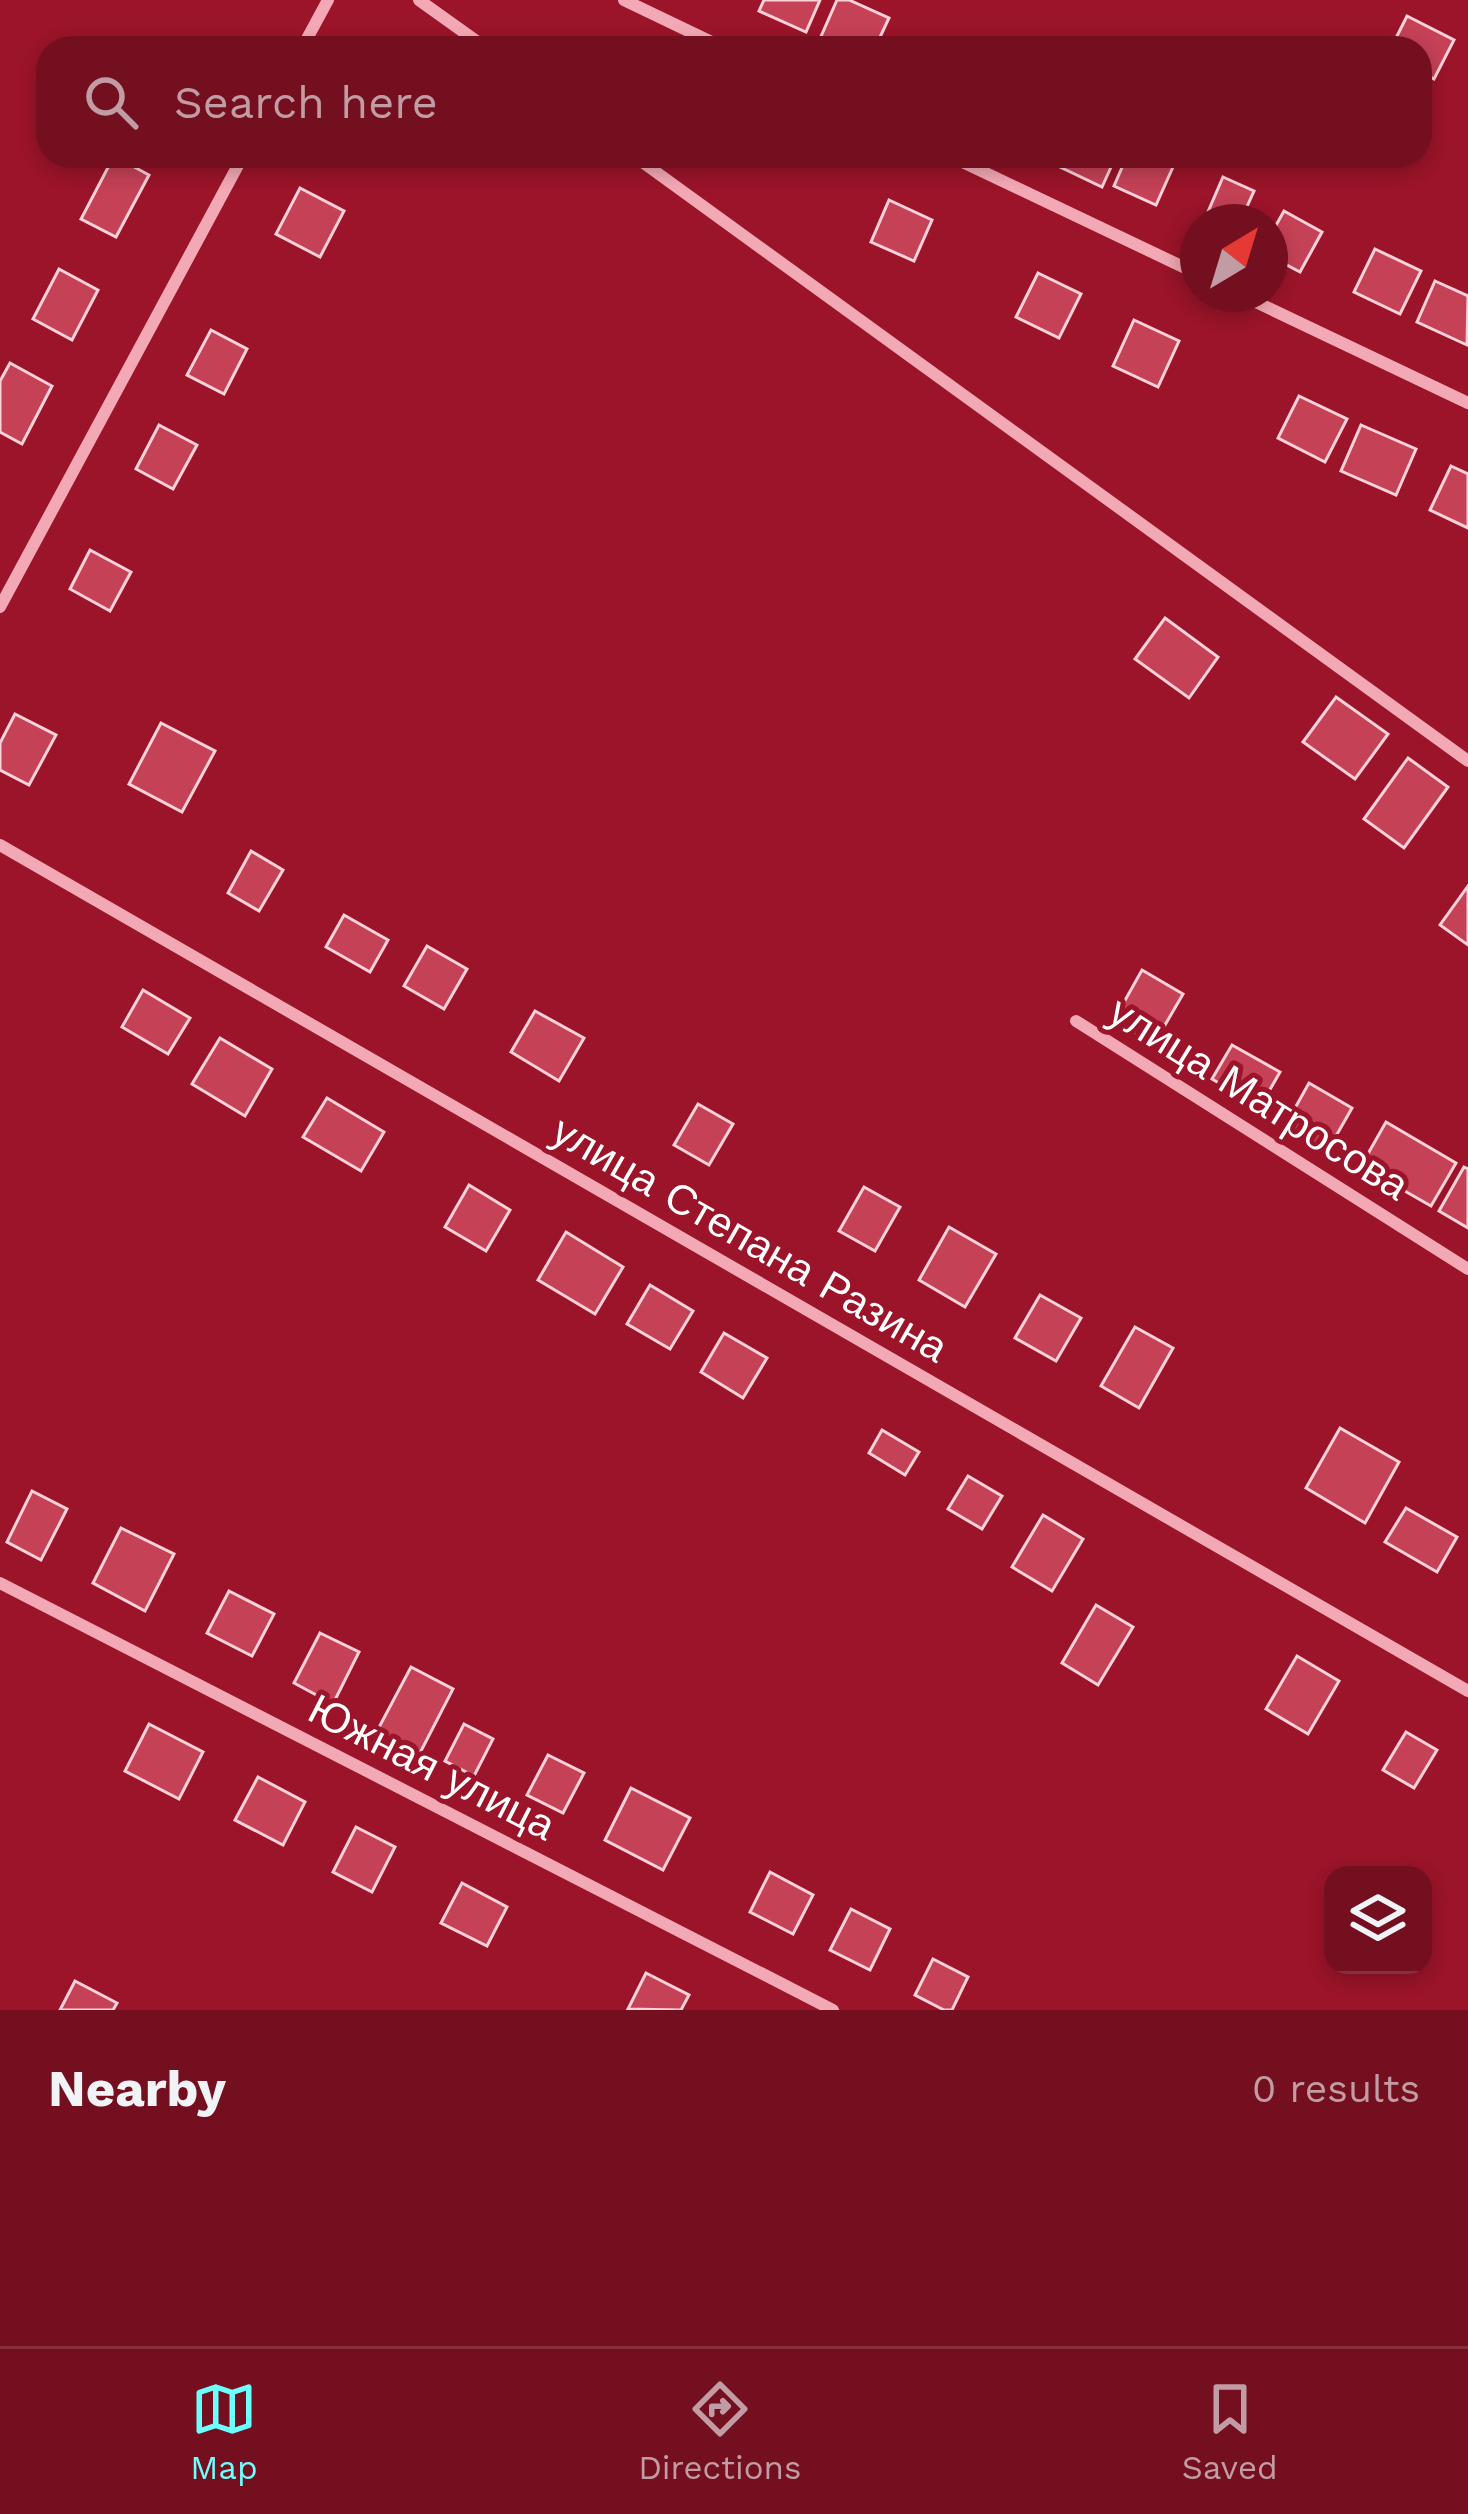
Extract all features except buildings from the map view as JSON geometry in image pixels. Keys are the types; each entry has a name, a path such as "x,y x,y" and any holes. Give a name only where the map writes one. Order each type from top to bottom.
{"street":[{"path":"308,36 328,0"},
{"path":"419,0 468,36"},
{"path":"624,0 699,36"},
{"path":"0,607 238,168"},
{"path":"651,168 1468,760"},
{"path":"975,168 1180,265"},
{"path":"1277,312 1468,403"},
{"name":"улица Степана Разина","path":"0,845 1468,1690"},
{"name":"улица Матросова","path":"1076,1021 1468,1269"},
{"name":"Южная улица","path":"0,1583 833,2010"}]}
